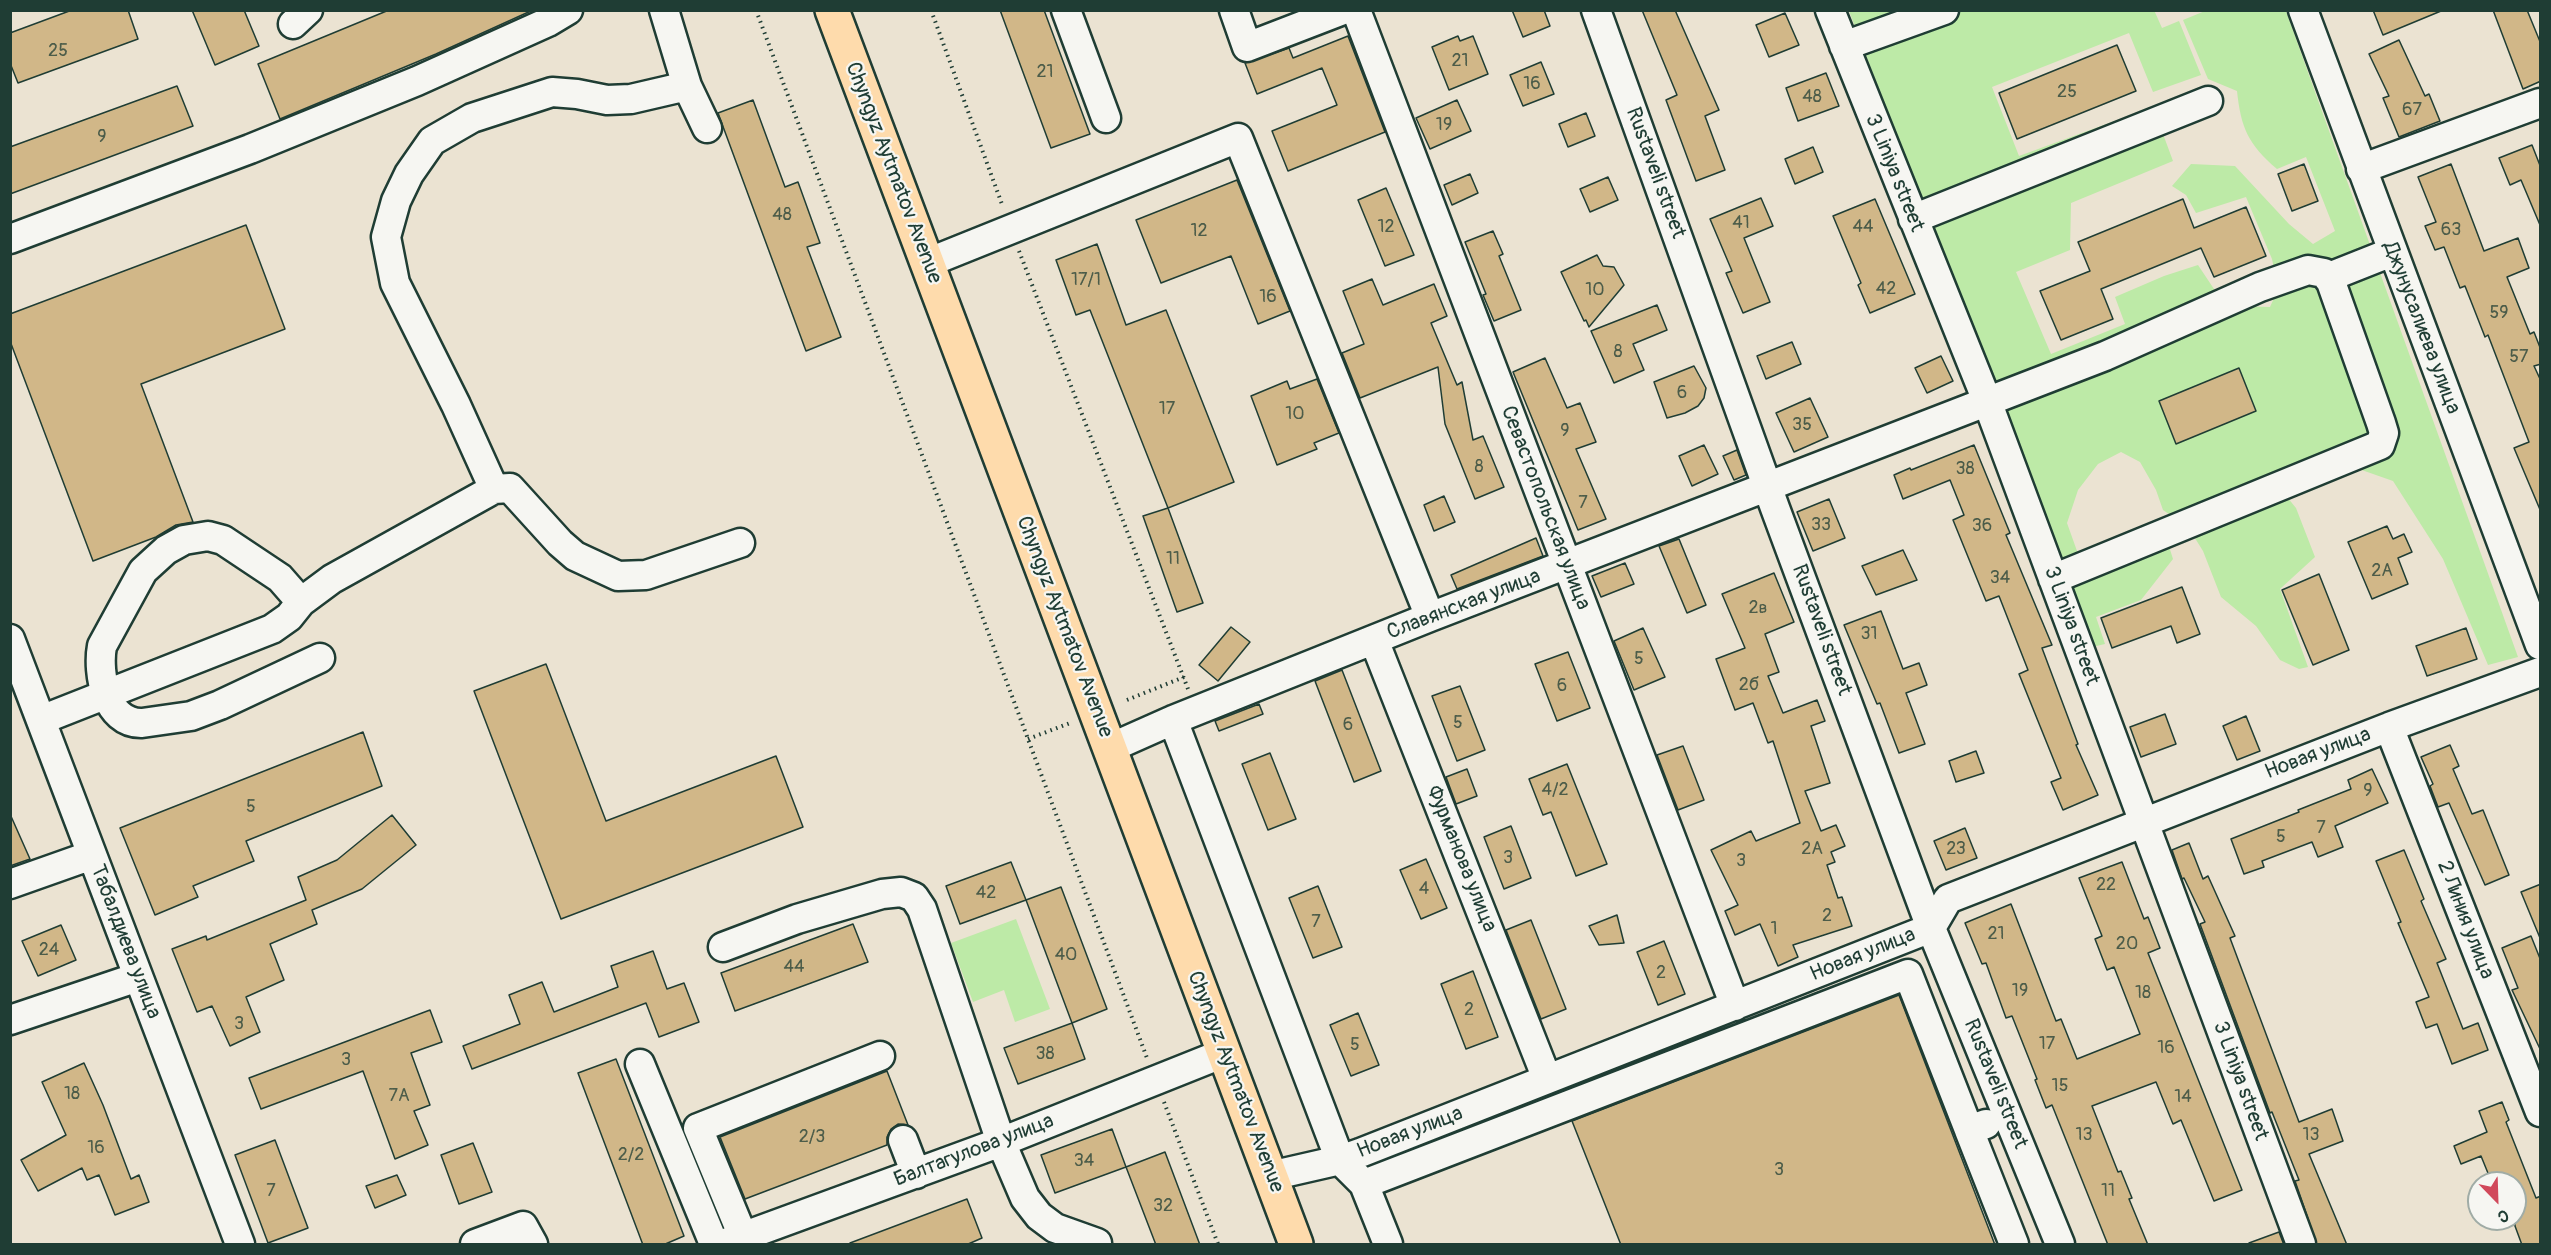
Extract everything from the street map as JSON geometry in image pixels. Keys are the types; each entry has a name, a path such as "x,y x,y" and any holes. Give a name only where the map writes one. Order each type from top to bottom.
{"main road":[{"name":"Chyngyz Aytmatov Avenue","path":"832,10 1296,1245"}],"street":[{"path":"10,239 250,150 417,81 548,22 568,10"},
{"path":"664,10 687,86 707,128"},
{"path":"1066,10 1106,118"},
{"path":"1234,10 1247,47 1344,10"},
{"name":"Севастопольская улица","path":"1356,10 1735,1006"},
{"name":"Rustaveli street","path":"1596,10 1768,487 1931,928 2060,1245"},
{"name":"3 Liniya street","path":"1830,10 1987,402 2301,1245"},
{"path":"1844,46 1944,10"},
{"name":"Джунусалиева улица","path":"2303,10 2541,645"},
{"path":"494,489 456,405 395,283 386,237 396,201 409,174 432,141 472,118 552,92 606,100 632,99 687,86"},
{"path":"1913,219 2208,101"},
{"path":"2361,169 2541,103"},
{"path":"927,263 1238,138 1430,617"},
{"path":"2053,579 2380,445 2384,433 2381,423 2342,308 2329,277 2392,252"},
{"name":"Славянская улица","path":"1110,748 1173,720 1430,617 2105,356 2260,287 2308,270 2318,270 2329,277"},
{"path":"41,720 272,628 289,617 301,602 371,556 494,489 510,488 560,543 575,556 618,576 646,575 740,543"},
{"path":"301,602 280,578 223,540 208,536 184,540 166,550 143,571 102,646 99,660 101,676 112,706 120,716 135,723 190,716 220,705 320,658"},
{"name":"Табалдиева улица","path":"10,639 240,1245"},
{"name":"Фурманова улица","path":"1374,640 1547,1079"},
{"name":"Новая улица","path":"1270,1176 1340,1160 1735,1006 1931,928 1948,899 2389,727 2541,672"},
{"path":"1173,720 1340,1160 1364,1184 1388,1245"},
{"name":"2 Линия улица","path":"2389,727 2541,1113"},
{"path":"10,884 92,855"},
{"path":"723,947 797,919 882,894 901,892 914,897 922,909 1001,1142 1032,1208 1055,1228 1097,1243"},
{"path":"1364,1184 1908,974 2014,1245"},
{"path":"10,1020 138,977"},
{"name":"Балтагулова улица","path":"737,1242 1001,1142 1224,1053"},
{"path":"737,1242 698,1128 880,1056"},
{"path":"640,1064 714,1245"},
{"path":"1969,1130 2008,1117"},
{"path":"903,1140 916,1174"},
{"path":"475,1245 523,1226 533,1245"}],"path":[{"path":"756,10 1218,1245"},
{"path":"931,10 1011,229 1190,694"},
{"path":"1127,700 1184,677"},
{"path":"1028,740 1070,723"}],"green space":[{"path":"2154,10 2162,28 2179,21 2201,75 2153,92 2129,33 1992,87 2019,156 2153,107 2173,161 2071,203 2070,250 2016,272 2051,354 2125,324 2115,297 2164,276 2198,265 2214,289 2234,306 2270,307 2278,289 2272,259 2246,197 2196,213 2186,195 2172,186 2191,164 2235,166 2289,224 2313,244 2335,231 2306,157 2277,169 2267,160 2253,143 2244,125 2237,91 2208,79 2183,20 2205,11 2286,11 2518,657 2488,665 2443,559 2393,481 2319,455 2274,481 2296,508 2315,557 2280,589 2308,667 2299,669 2280,660 2256,626 2221,597 2203,551 2188,527 2163,510 2156,490 2140,462 2121,452 2098,464 2078,490 2067,523 2077,551 2104,567 2167,540 2173,559 2141,600 2096,617 2105,644 2092,647 1849,11"},
{"path":"1016,919 1050,1009 1015,1022 1004,990 973,1002 951,943"}],"building":[{"path":"72,10 128,10 138,39 18,83 10,63 10,33"},
{"path":"192,10 244,10 259,46 215,65"},
{"path":"389,10 533,10 436,54 280,119 258,64"},
{"path":"1000,10 1044,10 1090,134 1051,148"},
{"path":"1512,10 1544,10 1550,26 1523,37"},
{"path":"1642,10 1675,10 1719,110 1705,116 1725,170 1696,181 1666,100 1677,95"},
{"path":"2373,10 2441,10 2441,11 2383,35"},
{"path":"2493,10 2527,10 2541,44 2541,81 2523,89"},
{"path":"1785,13 1799,45 1769,57 1756,25"},
{"path":"1348,36 1385,132 1288,171 1272,131 1337,105 1322,68 1257,94 1245,63 1289,48 1293,58"},
{"path":"1458,36 1460,41 1473,36 1488,74 1449,90 1432,47"},
{"path":"2399,40 2425,96 2429,94 2440,121 2399,137 2383,98 2389,96 2369,54"},
{"path":"2117,45 2136,91 2017,139 1999,93"},
{"path":"1541,62 1554,94 1523,106 1510,75"},
{"path":"1826,73 1839,106 1798,121 1786,88"},
{"path":"177,86 193,126 10,194 10,147"},
{"path":"753,100 785,187 798,182 820,243 807,247 841,337 806,351 718,113"},
{"path":"1457,100 1471,131 1430,149 1416,118"},
{"path":"1586,113 1595,136 1568,147 1559,124"},
{"path":"2532,145 2541,168 2540,225 2521,180 2510,185 2499,158"},
{"path":"1813,147 1823,172 1795,184 1785,159"},
{"path":"2304,164 2318,201 2292,211 2278,174"},
{"path":"2451,164 2484,251 2518,238 2529,268 2507,277 2530,334 2534,332 2541,350 2541,364 2534,366 2541,381 2541,512 2514,448 2529,442 2488,335 2485,337 2465,286 2460,288 2444,247 2435,250 2425,226 2436,222 2418,177"},
{"path":"1470,174 1478,193 1452,205 1444,185"},
{"path":"1608,177 1618,200 1590,212 1580,189"},
{"path":"1237,180 1290,311 1258,324 1231,256 1161,283 1136,220"},
{"path":"1386,188 1414,255 1385,266 1358,200"},
{"path":"1761,198 1773,226 1744,238 1770,302 1743,313 1726,273 1732,271 1710,219"},
{"path":"1875,199 1915,294 1870,313 1858,285 1861,283 1833,216"},
{"path":"2183,199 2194,228 2246,207 2266,256 2214,277 2201,248 2101,289 2113,319 2061,340 2040,291 2090,271 2078,242"},
{"path":"246,225 285,329 141,384 193,522 176,525 156,537 93,561 10,341 10,314"},
{"path":"1493,231 1503,254 1499,256 1521,310 1494,321 1465,242"},
{"path":"1097,244 1126,325 1166,310 1234,482 1168,508 1090,310 1076,315 1056,260"},
{"path":"1597,255 1603,266 1614,267 1624,285 1589,327 1561,272"},
{"path":"1372,279 1383,305 1434,284 1447,316 1431,323 1457,385 1462,382 1473,440 1483,436 1504,487 1475,499 1445,424 1438,367 1360,398 1342,353 1364,344 1343,291"},
{"path":"1657,305 1667,330 1633,344 1644,370 1614,383 1591,331"},
{"path":"1792,342 1801,364 1766,379 1757,356"},
{"path":"1941,356 1953,381 1927,393 1915,368"},
{"path":"1545,358 1567,408 1580,403 1596,442 1576,449 1606,519 1578,530 1513,372"},
{"path":"1694,366 1706,388 1704,398 1698,406 1685,413 1667,418 1654,382"},
{"path":"2239,368 2256,411 2176,444 2159,401"},
{"path":"1317,379 1339,433 1314,443 1317,449 1277,465 1251,396 1287,381 1290,389"},
{"path":"1810,398 1828,437 1794,452 1776,413"},
{"path":"1704,445 1718,474 1692,486 1679,456"},
{"path":"1974,445 2010,533 2006,535 2052,645 2042,648 2078,744 2076,745 2098,795 2063,810 2051,782 2061,778 2019,674 2028,670 1999,596 1986,601 1953,520 1964,515 1950,480 1903,499 1894,475"},
{"path":"1737,450 1746,475 1734,480 1723,456"},
{"path":"1444,496 1455,522 1434,531 1424,505"},
{"path":"1829,499 1845,538 1813,551 1797,512"},
{"path":"1168,508 1203,603 1177,612 1143,516"},
{"path":"2387,526 2393,539 2404,534 2412,552 2398,558 2408,584 2372,599 2348,542"},
{"path":"1536,538 1543,556 1457,589 1451,575"},
{"path":"1679,539 1706,605 1687,613 1659,546"},
{"path":"1903,550 1917,580 1876,595 1862,566"},
{"path":"1625,563 1634,584 1601,597 1592,576"},
{"path":"1774,573 1794,622 1765,634 1779,672 1768,676 1783,713 1817,700 1825,721 1811,726 1830,783 1805,791 1821,831 1836,825 1845,846 1831,852 1835,862 1827,865 1838,898 1842,897 1852,926 1793,945 1798,957 1778,966 1760,924 1735,935 1725,911 1738,905 1711,850 1751,831 1756,841 1800,823 1773,741 1768,743 1753,703 1735,710 1716,659 1745,648 1722,594"},
{"path":"2319,574 2349,650 2313,665 2282,590"},
{"path":"2182,587 2200,634 2177,643 2171,626 2112,648 2101,618"},
{"path":"1881,611 1903,669 1919,663 1927,685 1906,693 1925,744 1899,753 1880,703 1877,704 1844,625"},
{"path":"1231,627 1250,642 1218,681 1199,665"},
{"path":"1643,628 1665,677 1634,690 1614,641"},
{"path":"2466,628 2477,659 2427,676 2416,646"},
{"path":"1568,652 1590,708 1557,721 1535,664"},
{"path":"546,664 606,821 776,756 803,827 561,919 474,691"},
{"path":"1342,670 1381,771 1354,782 1315,681"},
{"path":"1460,686 1485,750 1457,761 1432,696"},
{"path":"1259,704 1263,714 1219,731 1215,721"},
{"path":"2165,714 2176,744 2141,757 2130,727"},
{"path":"2246,716 2260,751 2237,760 2223,726"},
{"path":"363,732 382,786 246,841 254,861 193,886 198,897 155,915 120,828"},
{"path":"2450,745 2459,766 2453,769 2472,814 2483,810 2509,875 2485,885 2449,803 2438,807 2430,786 2433,784 2421,757"},
{"path":"1683,746 1704,800 1678,810 1657,755"},
{"path":"1976,751 1984,773 1956,782 1949,761"},
{"path":"1270,753 1296,819 1268,830 1242,764"},
{"path":"1567,764 1607,864 1576,876 1551,812 1543,815 1529,779"},
{"path":"1467,769 1477,796 1456,804 1446,777"},
{"path":"2372,769 2388,803 2335,826 2343,847 2318,857 2312,842 2262,861 2264,867 2244,874 2231,839 2351,789 2348,780"},
{"path":"10,814 30,859 10,866"},
{"path":"392,815 416,845 362,889 312,910 317,924 270,944 284,980 246,997 260,1032 230,1046 212,1006 197,1012 172,949 206,936 207,940 306,900 298,877 337,860"},
{"path":"1511,826 1531,878 1504,889 1484,837"},
{"path":"1965,828 1977,858 1946,870 1934,841"},
{"path":"2189,843 2203,879 2208,876 2235,936 2230,938 2299,1122 2332,1109 2343,1141 2309,1154 2347,1245 2317,1245 2295,1181 2299,1180 2272,1112 2270,1113 2200,924 2205,922 2184,878 2182,879 2172,850"},
{"path":"2404,850 2424,899 2421,901 2446,959 2437,963 2463,1029 2478,1023 2488,1050 2452,1064 2437,1024 2426,1028 2416,1002 2429,997 2398,923 2401,922 2376,861"},
{"path":"1426,859 1447,908 1421,919 1400,870"},
{"path":"1011,862 1026,900 960,924 946,886"},
{"path":"2122,862 2144,919 2148,917 2160,948 2148,953 2242,1190 2214,1201 2181,1120 2173,1124 2156,1082 2092,1106 2118,1172 2121,1171 2132,1198 2129,1199 2148,1245 2108,1245 2052,1105 2046,1108 2012,1016 2006,1018 1986,963 1982,964 1965,923 2011,904 2056,1021 2061,1019 2077,1059 2140,1034 2114,967 2107,970 2095,939 2102,936 2079,878"},
{"path":"2541,884 2541,938 2540,938 2521,892"},
{"path":"1318,886 1342,947 1313,958 1289,898"},
{"path":"1061,887 1107,1009 1072,1023 1026,900"},
{"path":"1617,915 1624,943 1599,945 1589,926"},
{"path":"1531,920 1566,1009 1541,1019 1506,930"},
{"path":"853,924 868,962 735,1011 721,973"},
{"path":"61,925 76,960 38,976 22,941"},
{"path":"2531,936 2541,961 2541,1051 2512,990 2518,988 2502,948"},
{"path":"1664,941 1685,994 1658,1005 1637,952"},
{"path":"653,951 667,989 684,983 699,1022 659,1037 646,1003 472,1069 463,1046 520,1024 509,995 542,982 554,1012 618,987 611,966"},
{"path":"1473,971 1498,1037 1466,1049 1441,984"},
{"path":"1899,995 1995,1245 1621,1245 1572,1121"},
{"path":"430,1010 442,1042 411,1053 430,1105 414,1111 428,1145 395,1159 363,1071 261,1109 249,1078"},
{"path":"1358,1013 1379,1065 1351,1076 1330,1025"},
{"path":"1072,1023 1085,1059 1018,1084 1004,1048"},
{"path":"616,1059 684,1236 663,1245 643,1245 578,1073"},
{"path":"84,1063 103,1105 131,1179 139,1175 149,1202 115,1215 99,1175 87,1180 82,1168 38,1191 21,1160 66,1135 42,1082"},
{"path":"887,1071 908,1125 898,1124 891,1129 887,1137 887,1145 745,1199 720,1137"},
{"path":"2502,1102 2509,1120 2506,1122 2525,1171 2487,1171 2481,1156 2461,1164 2454,1146 2487,1132 2479,1111"},
{"path":"1112,1129 1126,1167 1055,1193 1041,1155"},
{"path":"275,1140 308,1228 268,1243 235,1155"},
{"path":"473,1143 492,1192 459,1204 441,1155"},
{"path":"1165,1152 1200,1245 1156,1245 1126,1167"},
{"path":"397,1175 406,1195 375,1208 366,1186"},
{"path":"2527,1175 2536,1198 2541,1196 2541,1245 2522,1245 2517,1231 2527,1231"},
{"path":"967,1199 982,1238 966,1245 850,1245 850,1243"},
{"path":"2279,1232 2284,1245 2250,1245 2249,1243"}]}
